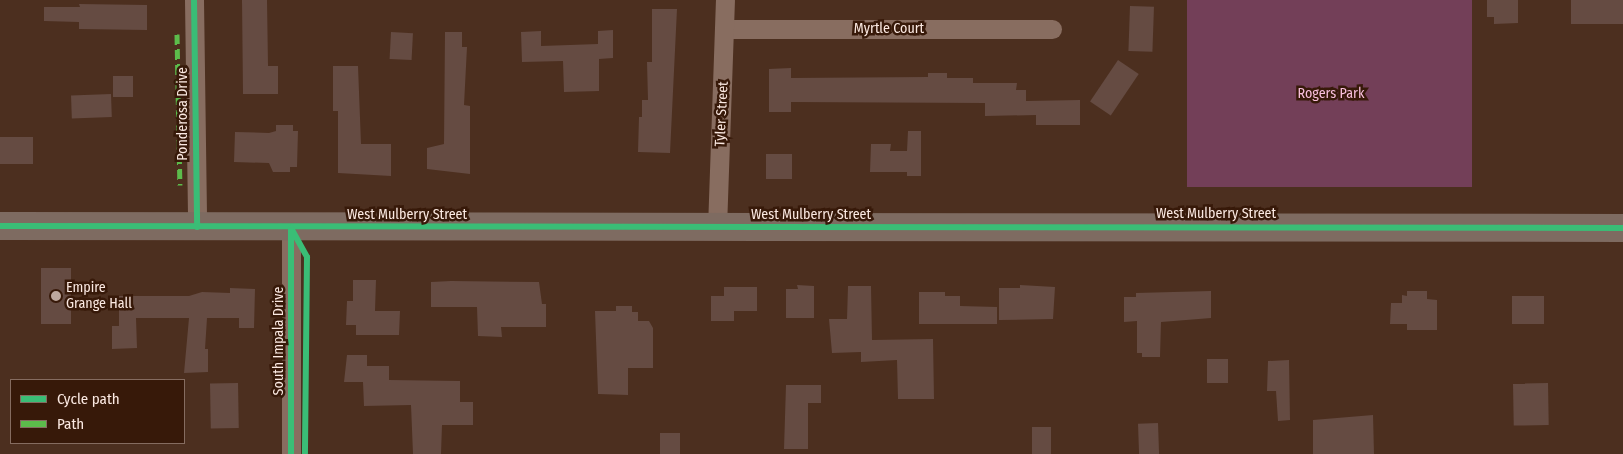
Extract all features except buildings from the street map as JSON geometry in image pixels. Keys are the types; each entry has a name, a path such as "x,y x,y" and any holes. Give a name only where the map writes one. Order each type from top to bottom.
{"main road":[{"name":"West Mulberry Street","path":"0,226 291,228 1623,228"}],"street":[{"name":"Ponderosa Drive","path":"194,0 197,227"},
{"name":"Tyler Street","path":"717,228 725,0"},
{"name":"Myrtle Court","path":"725,29 1052,30"},
{"name":"South Impala Drive","path":"291,228 291,454"}],"green space":[{"name":"Rogers Park","path":"1187,0 1472,0 1472,187 1187,187"}],"marked path":[{"path":"177,34 180,185"}],"cycle path":[{"path":"194,0 197,227"},
{"path":"0,226 1623,228"},
{"path":"291,228 307,257 305,454"},
{"path":"291,230 291,454"}],"place":[{"name":"Empire Grange Hall","path":"56,296"}]}
